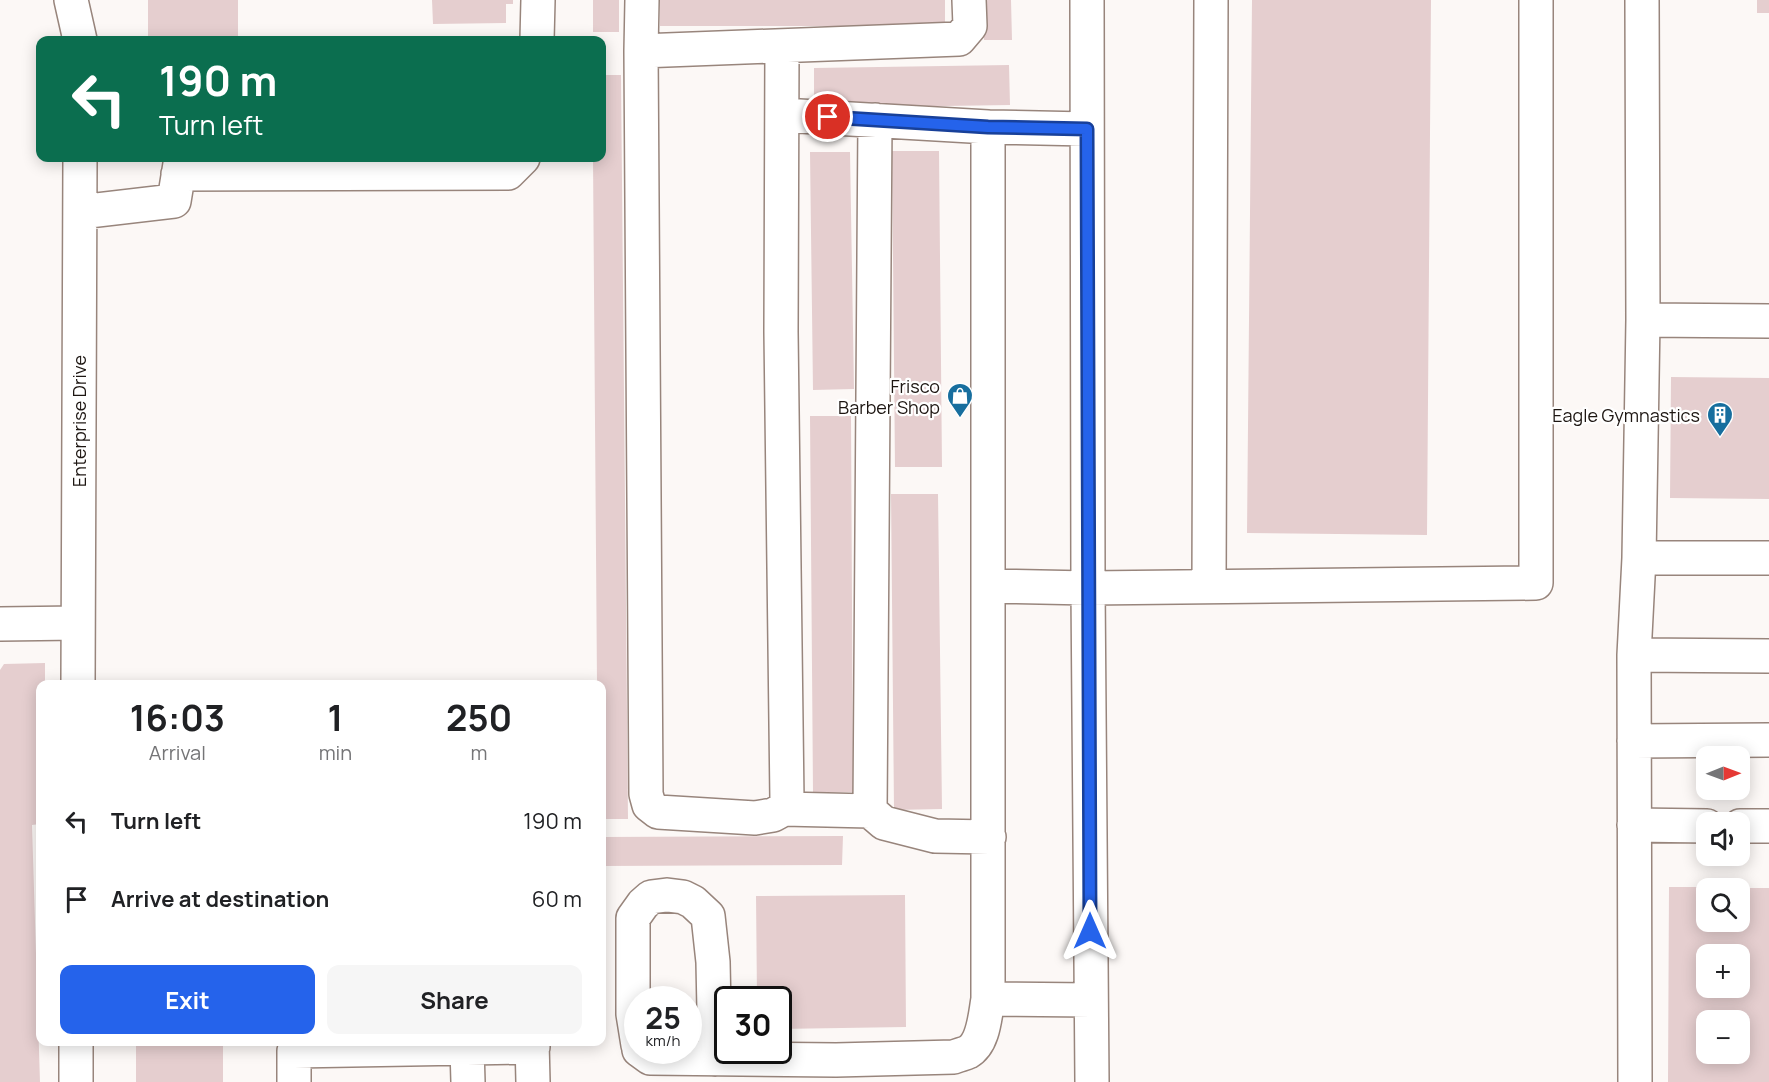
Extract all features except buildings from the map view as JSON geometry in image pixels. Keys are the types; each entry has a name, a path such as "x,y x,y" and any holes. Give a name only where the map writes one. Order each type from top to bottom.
{"street":[{"path":"71,0 79,36"},
{"path":"537,36 538,0"},
{"path":"642,0 646,794 649,805 658,812 755,818 773,815 784,809 870,811 884,823 935,836 988,837"},
{"path":"641,51 959,39 970,26 969,0"},
{"path":"1087,0 1092,1082"},
{"path":"1209,586 1210,0"},
{"path":"988,586 1088,588 1536,583 1536,0"},
{"path":"1635,1082 1634,655 1639,558 1643,320 1642,0"},
{"path":"782,46 781,332 787,801 784,809"},
{"path":"782,115 988,127 1087,129"},
{"path":"870,811 875,120"},
{"path":"792,1060 954,1057 974,1047 980,1035 988,999 988,127"},
{"name":"Enterprise Drive","path":"78,680 80,162"},
{"path":"80,212 174,201 180,166 508,172 519,162"},
{"path":"1643,320 1769,321"},
{"path":"1639,558 1769,558"},
{"path":"0,624 78,623"},
{"path":"1634,655 1769,656"},
{"path":"1634,741 1769,740"},
{"path":"1634,825 1696,826"},
{"path":"1750,826 1769,826"},
{"path":"633,986 633,918 643,903 651,897 667,895 683,897 693,902 708,916 713,962 714,1010"},
{"path":"988,999 1091,1000"},
{"path":"76,1046 76,1082"},
{"path":"294,1058 500,1046"},
{"path":"532,1046 533,1082"},
{"path":"467,1048 468,1082"}],"place":[{"name":"Frisco Barber Shop","path":"960,419"},
{"name":"Eagle Gymnastics","path":"1720,438"}],"route":[{"path":"828,117 988,127 1087,129 1090,931"}]}
